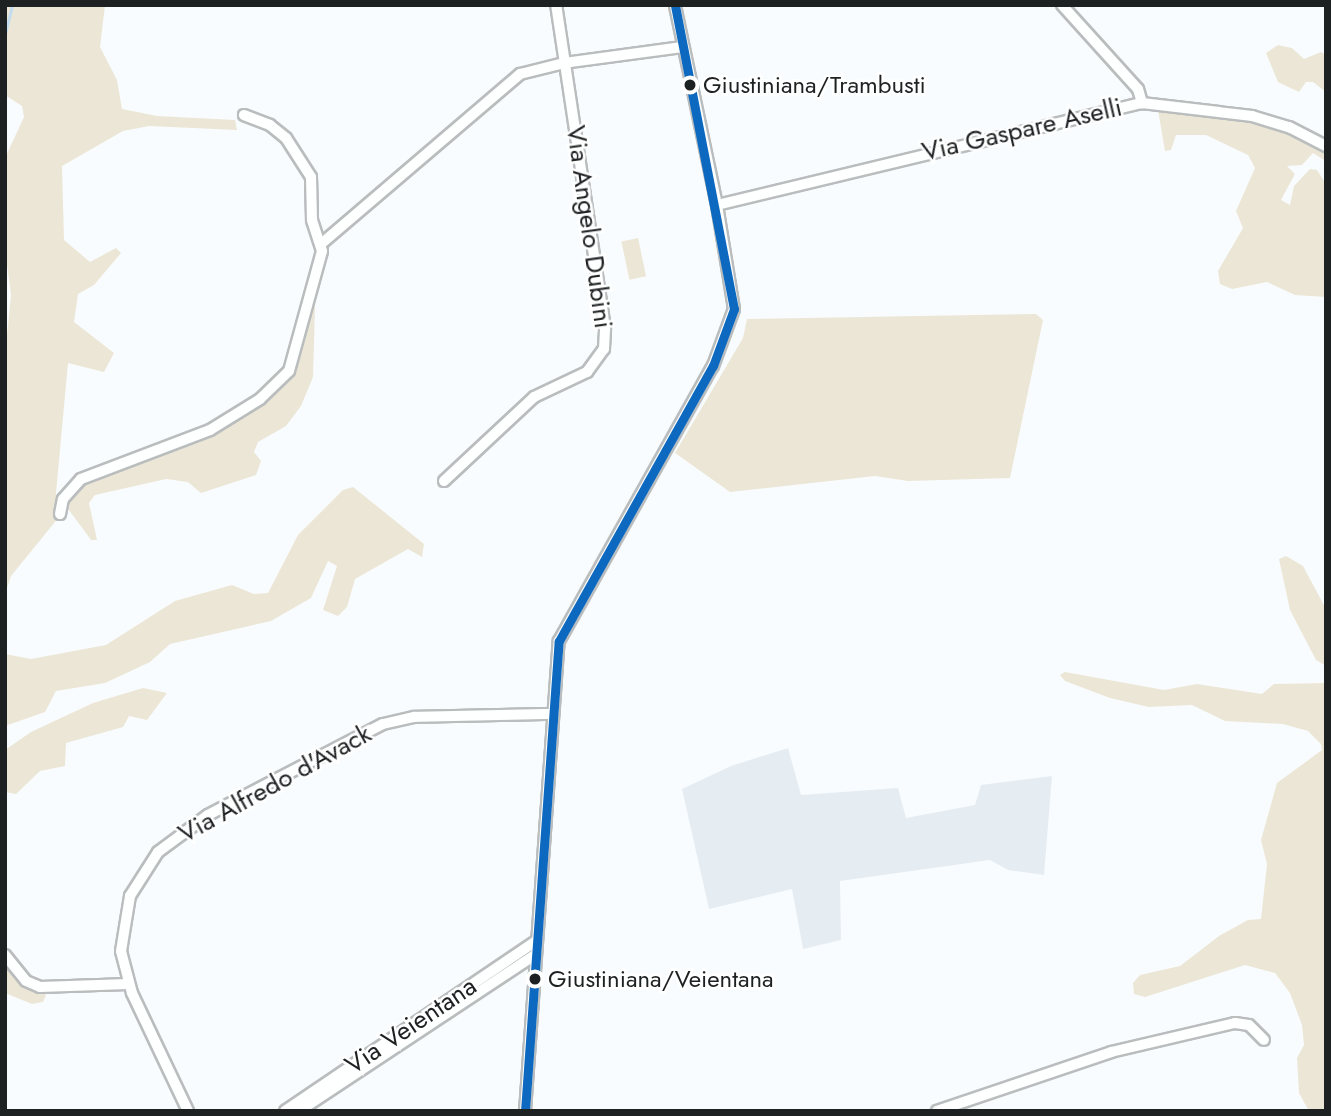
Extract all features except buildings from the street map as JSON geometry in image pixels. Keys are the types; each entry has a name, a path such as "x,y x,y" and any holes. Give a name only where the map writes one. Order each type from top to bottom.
{"street":[{"name":"Via Angelo Dubini","path":"444,481 534,397 587,372 604,349 605,328 555,5"},
{"path":"525,1111 555,659 565,625 729,330 733,294 718,205 675,5"},
{"path":"1062,5 1138,89 1142,103"},
{"path":"321,244 507,82 525,71 683,47"},
{"name":"Via Gaspare Aselli","path":"718,205 1142,103 1252,116 1289,127 1326,146"},
{"path":"60,514 63,499 80,479 210,430 281,381 296,352 321,244 312,220 311,177 305,162 278,131 244,116"},
{"name":"Via Alfredo d'Avack","path":"188,1111 128,984 121,939 130,896 159,852 197,822 391,722 551,714"},
{"name":"Via Veientana","path":"285,1111 536,941"},
{"path":"5,955 23,978 40,988 128,984"},
{"name":"Via Veientana","path":"299,1111 535,955"},
{"path":"937,1111 1111,1052 1235,1023 1249,1025 1264,1040"}],"shaded area":[{"path":"5,5 105,5 100,47 117,80 122,109 157,116 235,120 237,130 149,126 123,131 62,166 64,240 90,262 116,248 121,253 94,285 78,294 74,322 114,353 104,372 68,363 56,493 59,517 11,576 5,594 5,356 11,295 5,249 5,158 24,117 22,106 5,95"},
{"path":"1278,45 1292,48 1304,59 1321,52 1326,55 1326,92 1313,82 1306,82 1299,92 1278,82 1266,53"},
{"path":"1158,110 1267,123 1326,151 1326,171 1324,160 1313,153 1302,165 1287,166 1295,174 1281,200 1290,205 1294,186 1310,169 1317,170 1326,184 1326,297 1295,295 1267,282 1232,289 1220,284 1218,271 1243,228 1236,211 1255,168 1248,155 1206,135 1176,135 1171,150 1165,151"},
{"path":"638,238 646,276 629,280 621,242"},
{"path":"315,306 313,377 301,406 286,426 258,442 254,452 261,461 256,475 201,493 188,482 166,479 95,495 89,503 97,540 91,540 66,506 71,497 96,476 225,429 275,392 291,375 309,308"},
{"path":"1036,314 1043,320 1010,478 908,481 875,476 730,492 675,453 743,338 747,319"},
{"path":"353,487 424,544 422,557 408,549 355,579 347,607 338,616 323,610 337,566 328,561 311,598 271,621 170,644 150,662 105,683 56,691 45,712 5,726 5,654 31,659 106,645 175,601 232,585 254,594 268,593 298,535 343,490"},
{"path":"1286,556 1303,566 1326,609 1326,666 1316,660 1290,610 1279,559"},
{"path":"1065,672 1164,690 1197,684 1262,694 1274,684 1326,683 1326,1111 1309,1111 1299,1093 1297,1058 1304,1045 1302,1025 1290,993 1275,973 1245,965 1145,997 1134,994 1133,983 1140,975 1180,966 1219,936 1248,920 1261,919 1267,864 1261,840 1277,783 1322,750 1321,744 1308,731 1283,724 1225,721 1192,705 1149,707 1110,698 1065,681 1060,675"},
{"path":"143,688 167,693 147,720 129,716 123,727 66,743 65,766 40,771 16,794 5,792 5,750 31,732 93,703"},
{"path":"788,748 801,795 898,788 906,818 975,805 981,785 1052,776 1044,875 1008,870 990,860 840,881 841,940 803,949 792,889 709,909 682,789 731,766"},
{"path":"5,959 25,982 46,995 43,1002 32,1004 5,993"}],"waterway":[{"path":"5,34 12,5"}],"transit line":[{"path":"525,1111 559,641 713,366 734,309 675,5"}],"place":[{"name":"Giustiniana/Trambusti","path":"690,85"},
{"name":"Giustiniana/Veientana","path":"535,979"}]}
